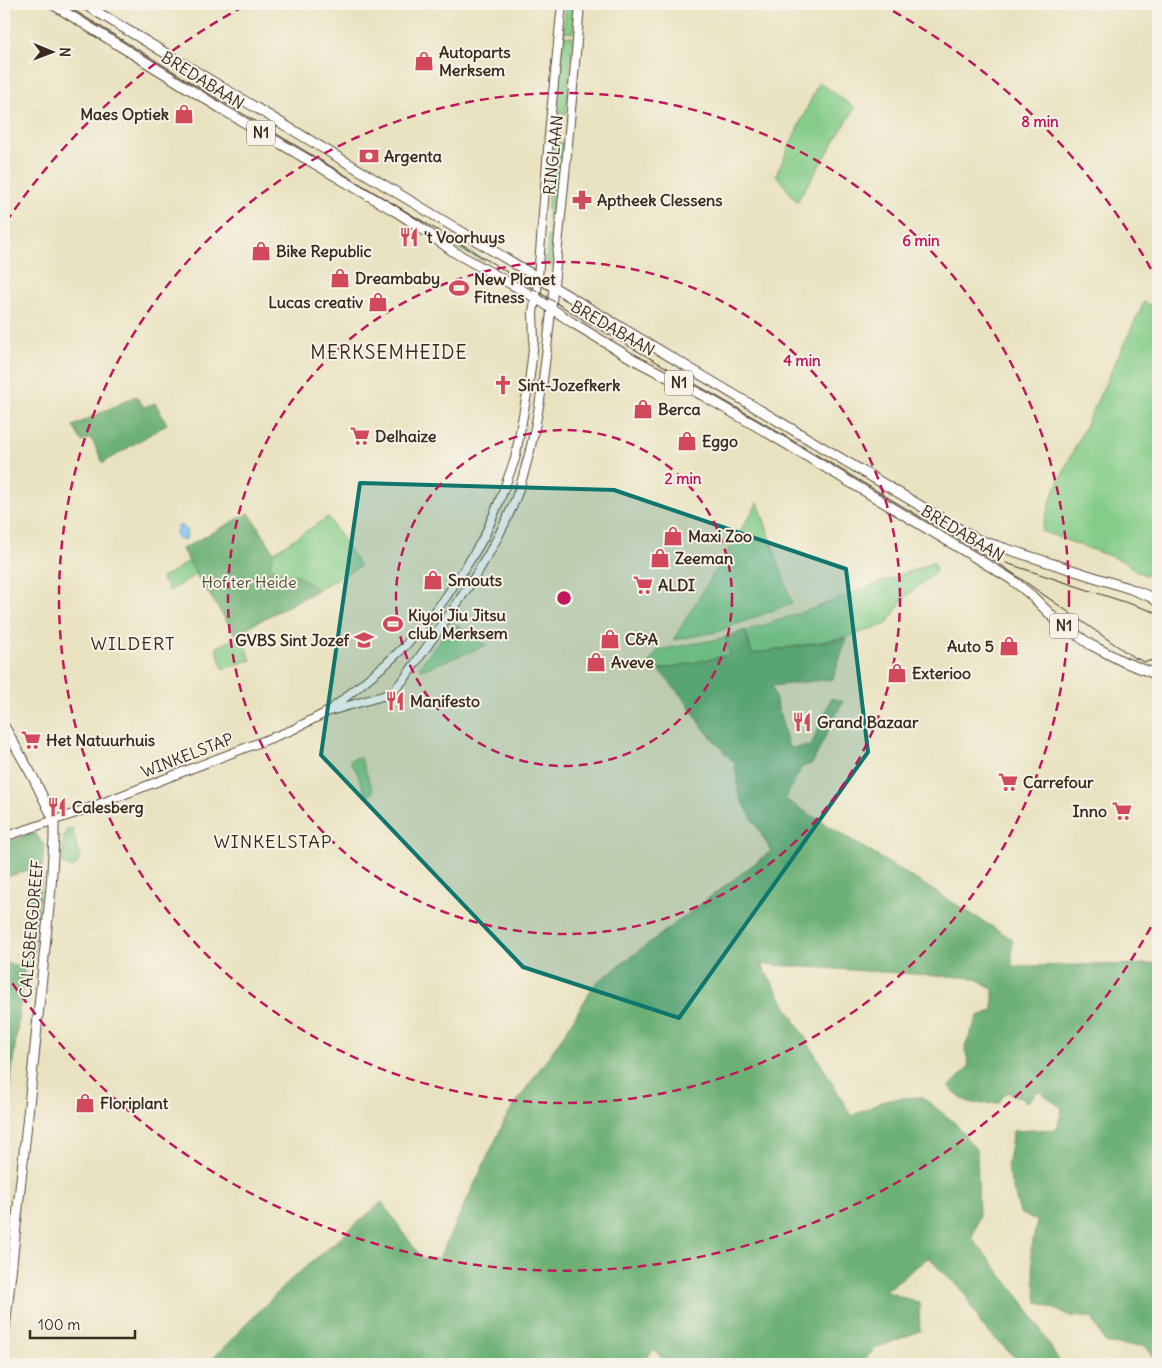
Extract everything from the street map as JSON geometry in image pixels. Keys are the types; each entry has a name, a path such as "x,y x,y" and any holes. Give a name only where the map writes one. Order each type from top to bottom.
{"main road":[{"name":"BREDABAAN","path":"52,4 233,116 395,211 454,252 536,298 551,310 632,358 758,427 1011,578 1055,619 1091,645 1124,662 1158,674"},
{"name":"BREDABAAN","path":"84,4 970,536 1131,588 1158,602"},
{"path":"4,726 34,779 54,820"},
{"name":"CALESBERGDREEF","path":"4,1338 50,897 54,820"}],"street":[{"name":"RINGLAAN","path":"536,298 562,4"},
{"name":"RINGLAAN","path":"450,612 485,560 504,524 528,461 534,433 543,380 554,287 570,131 580,4"},
{"name":"WINKELSTAP","path":"4,837 73,814 292,730 328,711 387,663 418,632 439,607 472,557 499,502 515,459 530,376 534,341 533,312 536,298"},
{"name":"WINKELSTAP","path":"328,711 386,695 396,688 405,678 450,612"}],"highlighted area":[{"path":"360,483 614,490 846,569 868,752 679,1018 523,967 321,755"}],"green space":[{"path":"566,4 575,4 573,33 563,32"},
{"path":"562,36 573,37 566,114 556,113"},
{"path":"819,82 855,108 797,202 776,175"},
{"path":"553,142 564,143 555,230 549,230 548,203"},
{"path":"419,222 485,261 453,247"},
{"path":"548,236 554,237 552,267 546,263"},
{"path":"1144,302 1158,309 1158,579 1137,572 1126,562 1041,531 1053,494"},
{"path":"136,396 144,407 155,403 167,424 103,463 91,438 82,442 73,426"},
{"path":"758,502 792,603 717,632 673,640"},
{"name":"Hof ter Heide","path":"249,513 274,552 328,517 360,566 235,634 196,574 170,591 161,579 189,561 182,549"},
{"name":"Hof ter Heide","path":"249,513 274,552 270,566 285,575 297,575 318,590 235,634 182,549"},
{"path":"934,562 936,572 903,599 887,624 847,637 752,654 746,631 809,610"},
{"path":"453,623 487,645 422,670 419,667"},
{"path":"745,630 752,654 847,638 833,679 772,686 789,748 811,746 831,698 843,701 812,764 802,767 785,799 1012,939 1012,966 1158,964 1158,1364 1146,1346 1106,1344 1092,1318 1071,1316 1037,1302 1031,1250 1037,1221 1020,1213 1007,1168 1013,1131 1057,1129 1062,1108 1038,1091 1028,1102 1007,1092 998,1103 977,1103 966,1101 949,1087 969,1067 965,1047 978,1016 993,1011 993,989 975,978 761,964 852,1116 888,1099 922,1097 955,1123 977,1151 979,1216 972,1238 1024,1303 1061,1364 1022,1364 983,1327 963,1291 929,1257 885,1291 919,1303 920,1331 876,1348 860,1364 666,1364 654,1349 642,1364 205,1364 288,1282 382,1202 422,1259 439,1258 507,1116 563,1036 595,984 771,851 739,796 735,764 704,729 686,702 659,670 730,655 725,637"},
{"path":"235,638 243,639 251,660 223,669 216,648"},
{"path":"725,638 731,655 642,673 658,650"},
{"path":"358,757 361,759 373,791 367,797 350,760"},
{"path":"72,828 80,859 74,868 62,864 64,835 67,829"},
{"path":"34,832 44,845 41,882 32,966 25,966 4,1135 4,963 20,965 29,870 4,878 4,844"}],"water":[{"path":"179,526 183,526 186,529 187,537 185,540 180,540 176,536"}],"tram line":[{"path":"64,4 587,322 758,420 1001,565 1133,657 1145,662 1158,659"},
{"path":"1006,563 1158,613"}],"place":[{"name":"Autoparts Merksem","path":"424,61"},
{"name":"Maes Optiek","path":"184,114"},
{"name":"Argenta","path":"369,156"},
{"name":"Aptheek Clessens","path":"582,200"},
{"name":"'t Voorhuys","path":"409,237"},
{"name":"Bike Republic","path":"261,251"},
{"name":"Dreambaby","path":"340,278"},
{"name":"New Planet Fitness","path":"459,288"},
{"name":"Lucas creativ","path":"378,302"},
{"name":"Sint-Jozefkerk","path":"503,385"},
{"name":"Berca","path":"643,409"},
{"name":"Delhaize","path":"360,436"},
{"name":"Eggo","path":"687,441"},
{"name":"Maxi Zoo","path":"673,536"},
{"name":"Zeeman","path":"660,558"},
{"name":"Smouts","path":"433,580"},
{"name":"ALDI","path":"643,585"},
{"name":"Kiyoi Jiu Jitsu club Merksem","path":"393,624"},
{"name":"C&A","path":"610,639"},
{"name":"GVBS Sint Jozef","path":"364,640"},
{"name":"Auto 5","path":"1009,646"},
{"name":"Aveve","path":"596,662"},
{"name":"Exterioo","path":"897,673"},
{"name":"Manifesto","path":"395,701"},
{"name":"Grand Bazaar","path":"802,722"},
{"name":"Het Natuurhuis","path":"31,740"},
{"name":"Carrefour","path":"1008,782"},
{"name":"Calesberg","path":"57,807"},
{"name":"Inno","path":"1122,811"},
{"name":"Floriplant","path":"85,1103"}],"district":[{"name":"MERKSEMHEIDE","path":"389,352"},
{"name":"WILDERT","path":"133,644"},
{"name":"WINKELSTAP","path":"273,842"}]}
